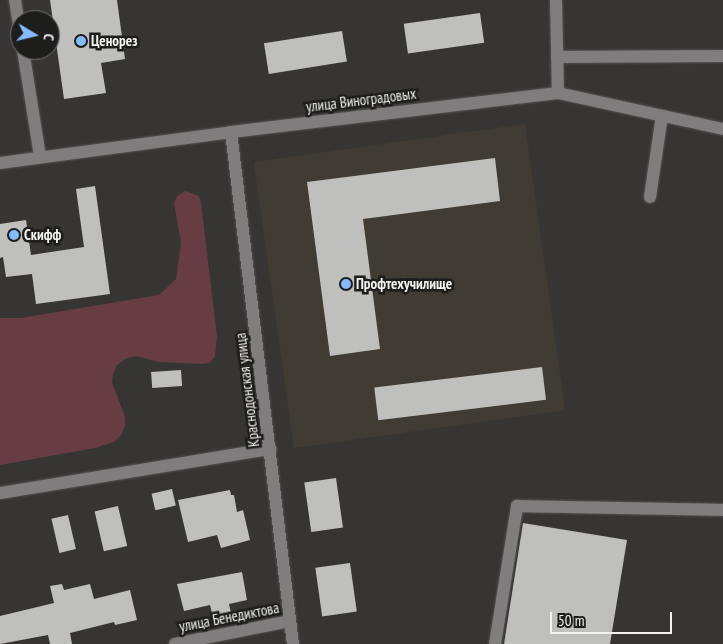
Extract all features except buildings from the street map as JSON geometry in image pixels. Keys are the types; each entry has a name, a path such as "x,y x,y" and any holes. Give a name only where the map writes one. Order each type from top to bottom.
{"street":[{"path":"556,0 558,93"},
{"path":"557,57 723,56"},
{"path":"25,60 40,156"},
{"name":"улица Виноградовых","path":"0,163 40,156 231,132 558,93 723,129"},
{"path":"650,197 662,116"},
{"name":"Краснодонская улица","path":"231,132 293,644"},
{"path":"0,493 270,449"},
{"path":"495,644 518,506 723,510"},
{"name":"улица Бенедиктова","path":"175,644 290,621"}],"shaded area":[{"path":"525,124 565,410 294,448 254,162"},
{"path":"185,191 199,196 201,203 217,336 215,357 209,363 202,364 159,362 136,356 125,359 116,366 112,382 125,417 125,426 121,435 114,442 95,448 0,465 0,318 21,318 159,295 176,279 181,243 174,203 177,196"}],"place":[{"name":"Ценорез","path":"81,41"},
{"name":"Скифф","path":"14,235"},
{"name":"Профтехучилище","path":"346,284"}]}
